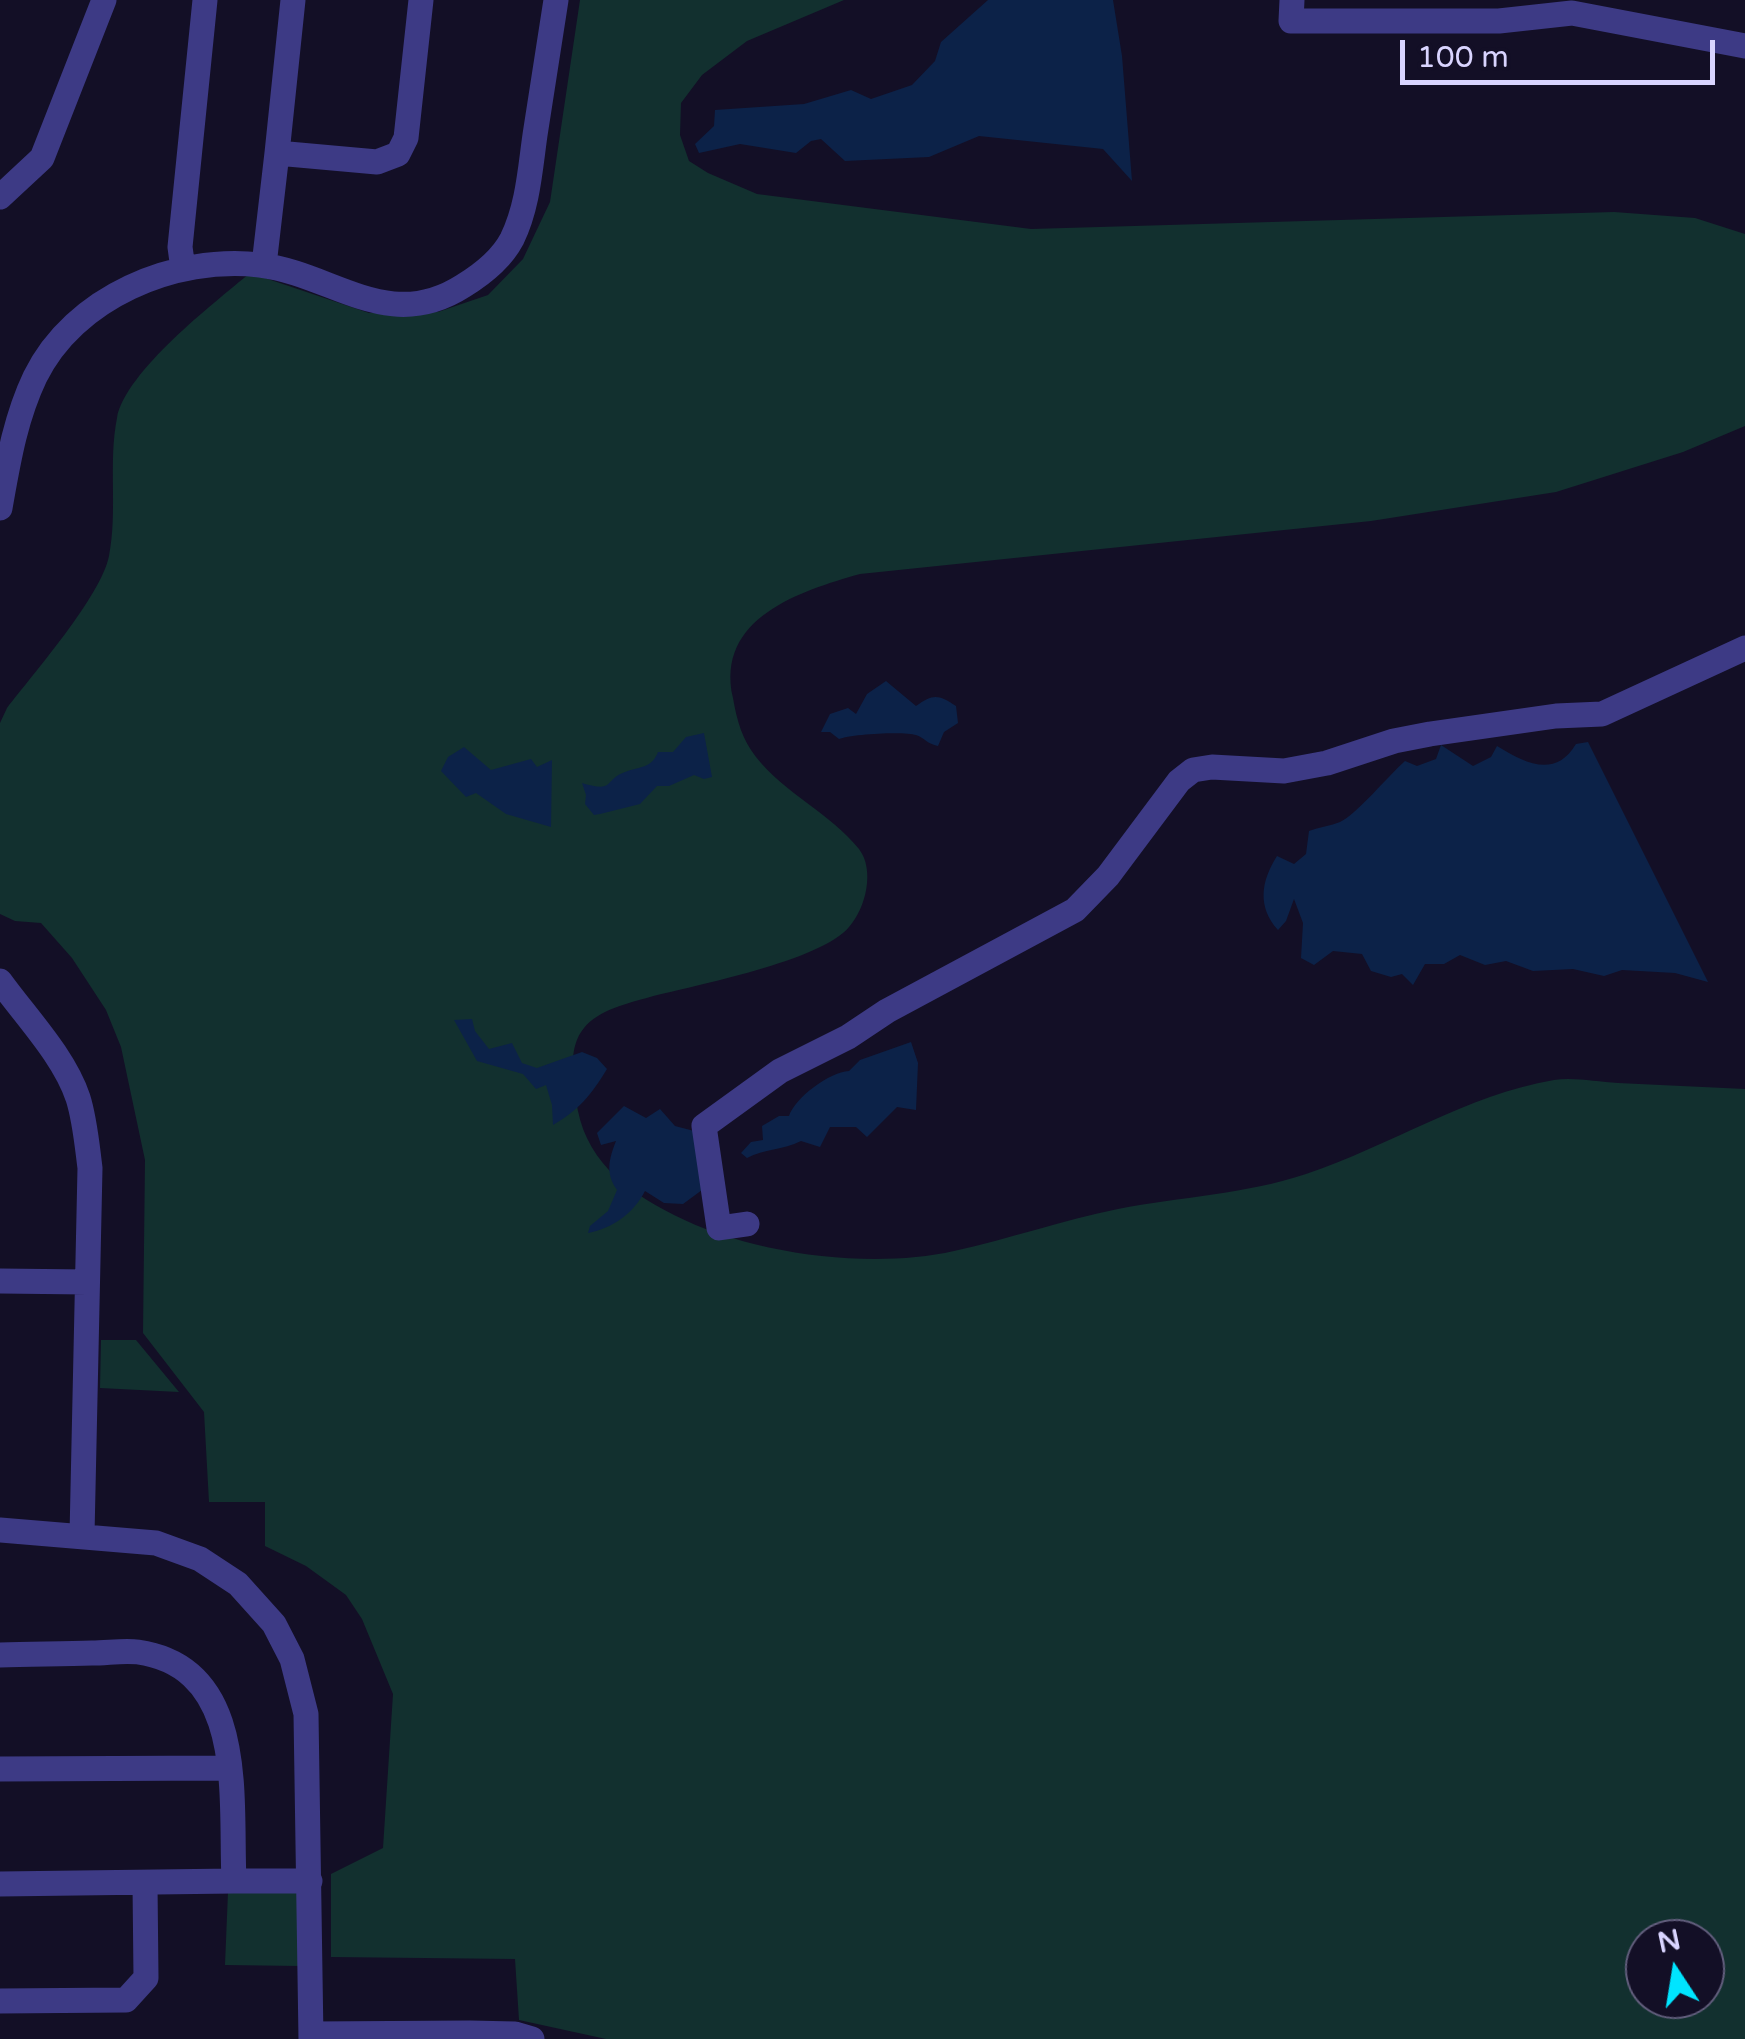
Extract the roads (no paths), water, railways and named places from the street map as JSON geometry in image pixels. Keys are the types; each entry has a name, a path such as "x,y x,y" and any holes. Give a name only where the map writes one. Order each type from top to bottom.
{"street":[{"path":"0,197 42,158 104,0"},
{"path":"183,269 180,247 205,0"},
{"path":"264,266 292,0"},
{"path":"277,152 377,162 398,154 406,138 421,0"},
{"path":"0,508 15,426 37,373 68,331 107,300 150,279 224,263 264,266 380,303 413,304 449,295 482,274 510,242 525,203 556,0"},
{"path":"1292,0 1291,22 1500,21 1635,12 1745,46"},
{"path":"747,1224 719,1228 704,1126 780,1071 848,1038 887,1010 1075,910 1108,876 1179,781 1193,770 1212,767 1284,771 1328,763 1430,734 1556,716 1602,714 1745,648"},
{"path":"0,980 64,1071 78,1098 90,1168 82,1536"},
{"path":"0,1281 87,1282"},
{"path":"0,1530 156,1543 200,1559 238,1584 274,1624 292,1659 306,1714 311,2036 388,2038 470,2033 516,2034 532,2039"},
{"path":"0,1654 138,1652 179,1664 206,1688 220,1714 228,1768 234,1881"},
{"path":"0,1769 228,1768"},
{"path":"0,1884 310,1881"},
{"path":"0,2001 126,2000 146,1978 145,1884"}],"water":[{"path":"988,0 1113,0 1122,56 1132,181 1103,149 979,136 929,157 845,161 821,139 811,141 796,153 740,144 699,153 695,144 714,126 715,110 804,104 851,90 871,99 912,85 935,61 941,42"},
{"path":"886,681 916,706 936,697 950,702 956,706 958,723 944,732 938,746 910,734 865,734 839,739 830,732 821,732 830,714 848,708 856,714 867,694"},
{"path":"704,733 712,777 694,775 669,786 657,786 640,804 600,814 594,815 585,804 582,783 605,786 618,775 648,764 658,752 673,752 686,737"},
{"path":"1588,742 1708,982 1675,973 1622,970 1604,976 1573,969 1533,971 1506,961 1485,965 1460,955 1444,964 1425,964 1413,985 1402,974 1391,977 1371,971 1362,954 1333,951 1314,965 1301,958 1303,923 1294,899 1278,930 1271,921 1264,894 1267,875 1277,856 1294,864 1306,854 1309,831 1347,818 1405,761 1417,766 1436,759 1441,745 1473,766 1491,757 1497,746 1529,762 1549,764 1568,755 1576,744"},
{"path":"464,747 491,770 531,759 537,767 552,760 551,827 506,814 476,793 466,797 441,771 448,757"},
{"path":"472,1019 475,1031 489,1049 512,1043 522,1063 537,1068 582,1052 597,1058 607,1069 584,1101 553,1125 546,1085 536,1089 523,1074 477,1061 454,1020"},
{"path":"911,1042 918,1063 916,1110 897,1107 867,1137 856,1127 830,1127 820,1147 801,1141 747,1158 741,1153 751,1142 763,1140 762,1126 779,1116 789,1116 805,1094 823,1081 849,1071 860,1060"},
{"path":"624,1106 646,1118 660,1109 675,1126 694,1131 702,1190 683,1204 664,1203 645,1191 621,1219 588,1233 590,1226 608,1211 617,1190 609,1166 616,1141 601,1145 597,1133"}]}
